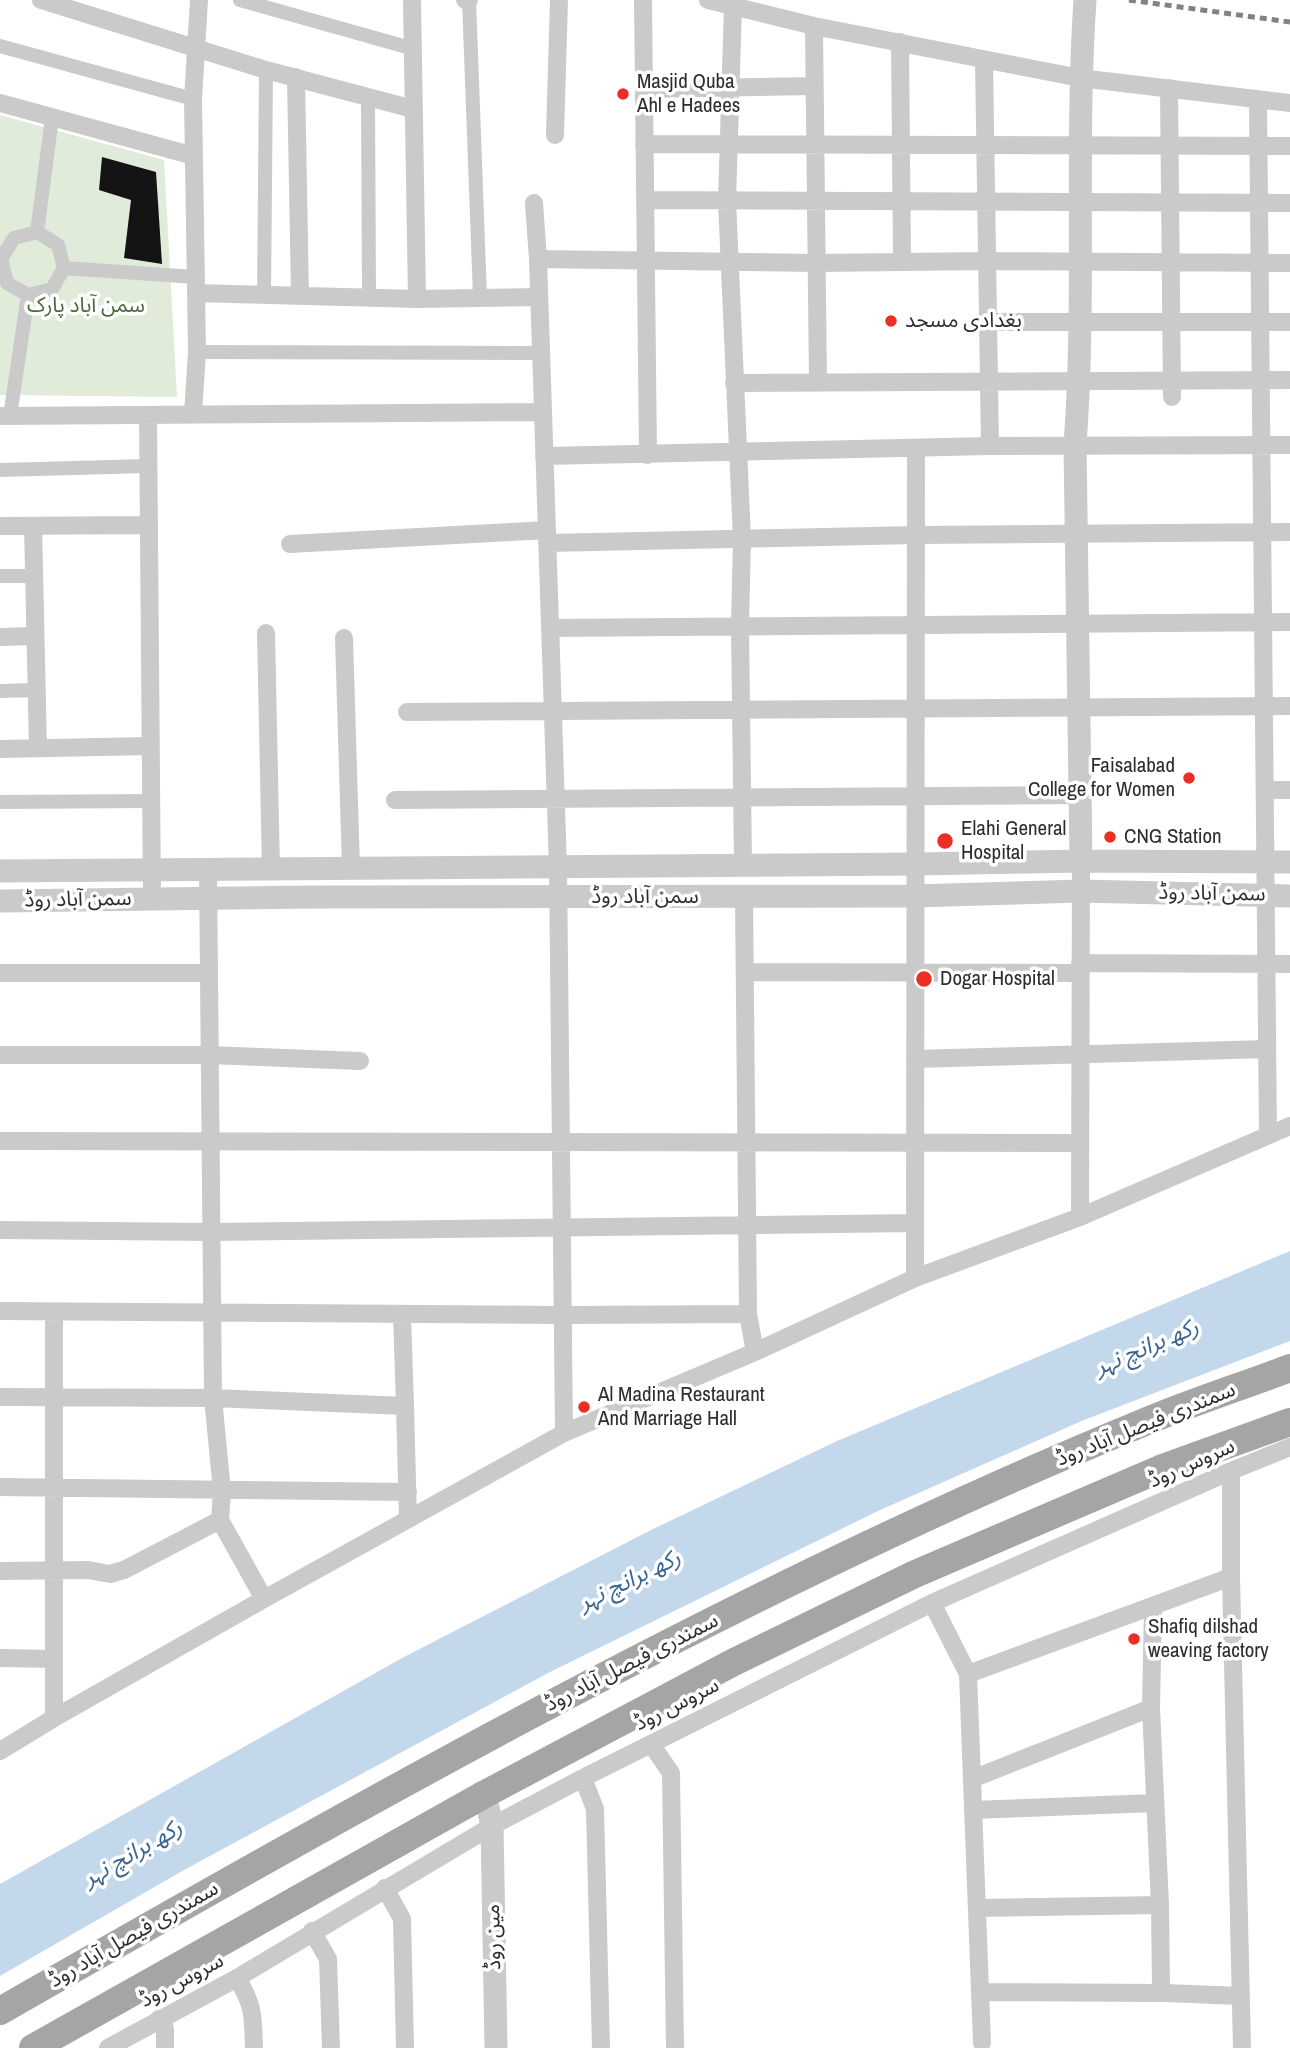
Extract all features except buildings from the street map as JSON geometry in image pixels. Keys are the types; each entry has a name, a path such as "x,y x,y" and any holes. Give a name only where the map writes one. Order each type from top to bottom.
{"main road":[{"name":"سمندری فیصل آباد روڈ","path":"0,2011 461,1752 717,1618 892,1533 1129,1429 1290,1368"},
{"path":"33,2048 485,1794 734,1662 915,1574 1160,1469 1290,1422"}],"street":[{"path":"41,0 266,70 413,108"},
{"path":"193,414 197,352 193,99 199,0"},
{"path":"240,0 414,49"},
{"path":"412,0 417,299"},
{"path":"467,0 480,297"},
{"path":"555,135 559,0"},
{"path":"643,0 648,455"},
{"path":"708,0 814,26 1080,78 1290,103"},
{"path":"1080,1217 1081,861 1075,445 1080,381 1079,145 1085,0"},
{"path":"733,6 727,201 742,539 740,626 743,865"},
{"path":"814,26 818,383"},
{"path":"900,42 902,261"},
{"path":"0,46 193,99"},
{"path":"984,60 990,446"},
{"path":"264,296 266,70"},
{"path":"296,77 300,296"},
{"path":"644,89 813,86"},
{"path":"1169,88 1172,389"},
{"path":"368,96 369,296"},
{"path":"1258,99 1268,1136"},
{"path":"0,103 194,156"},
{"path":"37,232 52,118"},
{"path":"644,144 1290,146"},
{"path":"645,200 1290,203"},
{"path":"534,203 558,867 564,1433"},
{"path":"37,232 58,245 64,268 52,289 28,295 7,283 1,259 13,238 37,232"},
{"path":"538,259 1290,263"},
{"path":"64,268 264,296 417,299 539,297"},
{"path":"28,295 5,416 543,412"},
{"path":"988,322 1290,322"},
{"path":"197,352 541,353"},
{"path":"734,383 1080,381 1172,389 1261,380 1290,380"},
{"path":"148,415 152,899"},
{"path":"544,456 990,446 1290,445"},
{"path":"915,1278 916,449"},
{"path":"0,470 148,466"},
{"path":"0,526 148,525"},
{"path":"33,526 38,748"},
{"path":"290,544 547,537 742,539 1290,532"},
{"path":"0,576 34,576"},
{"path":"550,628 1290,622"},
{"path":"266,633 271,869"},
{"path":"0,637 35,636"},
{"path":"344,638 351,868"},
{"path":"0,691 37,690"},
{"path":"407,712 1290,706"},
{"path":"0,749 150,746"},
{"path":"1265,790 1290,790"},
{"path":"395,800 1080,794"},
{"path":"0,802 150,801"},
{"name":"سمن آباد روڈ","path":"0,871 1081,861 1290,862"},
{"path":"208,869 213,1398 222,1491 220,1520 264,1599"},
{"name":"سمن آباد روڈ","path":"0,901 915,896 1080,891 1290,896"},
{"path":"744,897 748,1314 755,1352"},
{"path":"745,972 1290,964"},
{"path":"0,973 209,973"},
{"path":"915,1059 1267,1049"},
{"path":"0,1055 210,1055 360,1061"},
{"path":"3,1748 264,1599 564,1433 755,1352 915,1278 1080,1217 1290,1126"},
{"path":"0,1141 1080,1143"},
{"path":"0,1230 212,1232 915,1223"},
{"path":"0,1311 748,1314"},
{"path":"54,1312 54,1718"},
{"path":"402,1314 408,1519"},
{"path":"0,1397 213,1398 405,1406"},
{"name":"سروس روڈ","path":"108,2048 237,1978 492,1826 583,1778 932,1603 1290,1447"},
{"path":"1231,1471 1242,2048"},
{"path":"0,1487 408,1492"},
{"path":"0,1571 88,1570 110,1574 124,1570 220,1520"},
{"path":"968,1674 1231,1577"},
{"path":"932,1603 968,1674 982,2043"},
{"path":"1153,1606 1151,1708 1161,1988 1165,1993"},
{"path":"0,1658 54,1658"},
{"path":"972,1779 1151,1708"},
{"path":"651,1744 671,1773 675,2048"},
{"path":"583,1778 595,1809 601,2048"},
{"name":"مین روڈ","path":"485,1794 492,1826 496,2048"},
{"path":"974,1810 1155,1803"},
{"path":"385,1888 402,1919 405,2048"},
{"path":"977,1908 1160,1905"},
{"path":"312,1931 328,1959 331,2048"},
{"path":"237,1978 250,1999 253,2010 254,2048"},
{"path":"981,1993 1165,1993 1241,1996"},
{"path":"159,2019 165,2029 165,2048"}],"green space":[{"name":"سمن آباد پارک","path":"0,115 164,160 177,397 0,395"}],"water":[{"name":"رکھ برانچ نہر","path":"1290,1251 1290,1341 1084,1420 880,1510 550,1672 184,1870 0,1976 0,1884 402,1658 651,1530 837,1441"}],"railway":[{"path":"1129,0 1290,22"}],"place":[{"name":"Masjid Quba Ahl e Hadees","path":"623,94"},
{"name":"بغدادی مسجد","path":"891,321"},
{"name":"Faisalabad College for Women","path":"1189,778"},
{"name":"CNG Station","path":"1110,837"},
{"name":"Elahi General Hospital","path":"945,841"},
{"name":"Dogar Hospital","path":"924,979"},
{"name":"Al Madina Restaurant And Marriage Hall","path":"584,1407"},
{"name":"Shafiq dilshad weaving factory","path":"1134,1639"}]}
